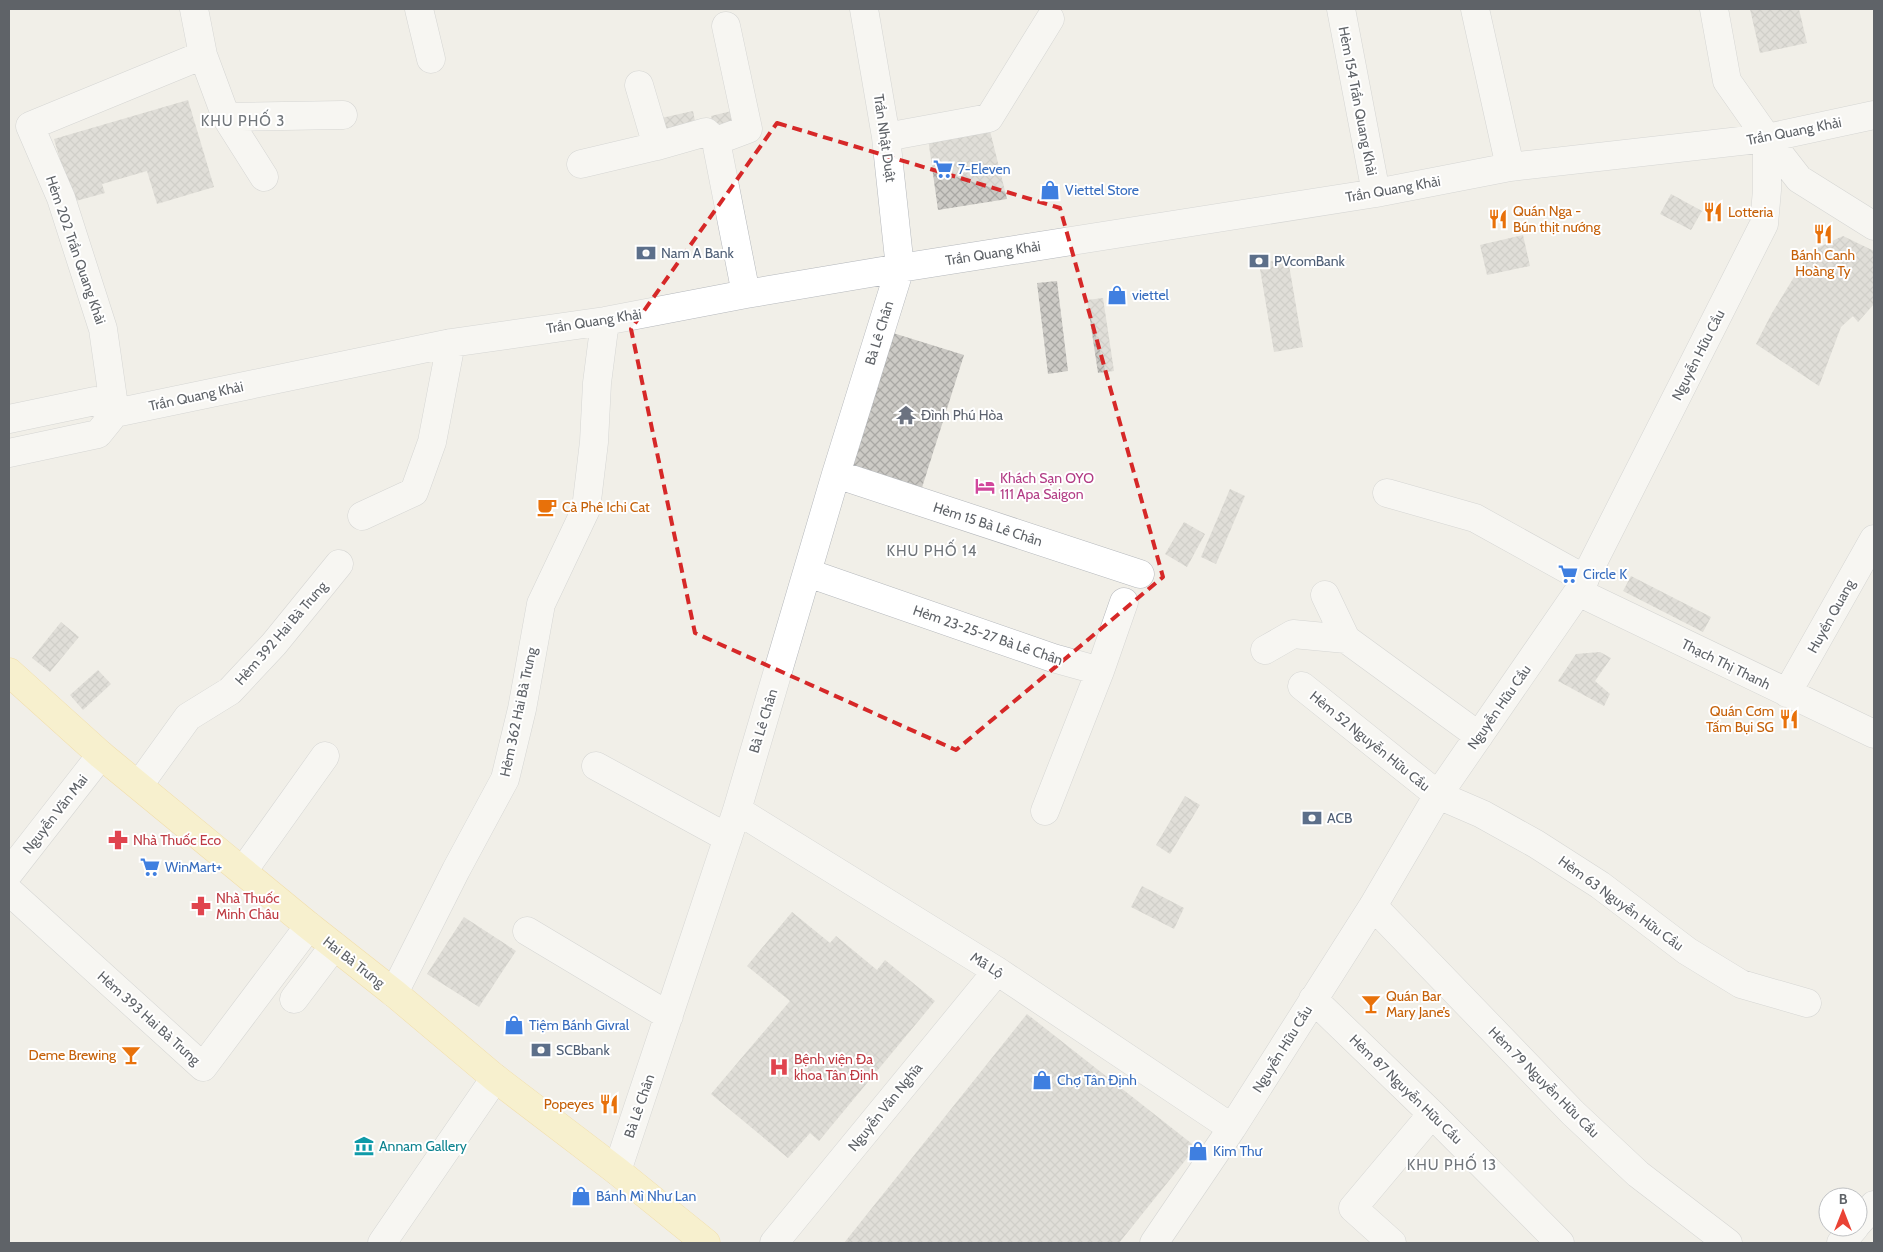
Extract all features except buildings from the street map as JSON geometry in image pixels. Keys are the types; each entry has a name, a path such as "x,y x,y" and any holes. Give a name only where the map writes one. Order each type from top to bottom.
{"main road":[{"name":"Hai Bà Trưng","path":"9,672 101,755 309,926 394,993 495,1078 617,1171 706,1243"}],"street":[{"path":"194,9 203,55 226,117 264,177"},
{"path":"419,9 431,60"},
{"name":"Trần Nhật Duật","path":"864,9 886,137 900,268"},
{"name":"Hẻm 154 Trần Quang Khải","path":"1341,9 1376,193"},
{"path":"1475,9 1510,167"},
{"path":"1714,9 1727,81 1767,138 1799,179 1874,226"},
{"path":"886,137 989,118 1050,19"},
{"path":"716,141 748,129 726,26"},
{"name":"Hẻm 202 Trần Quang Khải","path":"115,413 103,329 61,198 30,126 203,55"},
{"path":"639,85 657,146"},
{"path":"226,117 344,115"},
{"name":"Trần Quang Khải","path":"115,413 451,343 605,321 746,294 900,268 1376,193 1510,167 1767,138 1874,115"},
{"path":"580,164 657,146 706,132 716,141 746,294"},
{"name":"Nguyễn Hữu Cầu","path":"1154,1243 1232,1128 1373,906 1438,795 1582,585 1764,224 1767,190 1767,138"},
{"name":"Bà Lê Chân","path":"617,1171 737,810 836,474 900,268"},
{"name":"Hẻm 362 Hai Bà Trưng","path":"394,993 505,779 522,709 541,604 586,509 594,442 597,383 605,321"},
{"path":"362,516 414,492 432,442 451,343"},
{"path":"9,418 95,401 115,413 98,434 9,453"},
{"name":"Hẻm 15 Bà Lê Chân","path":"836,474 1140,574"},
{"name":"Thạch Thị Thanh","path":"1388,493 1475,518 1582,585 1787,693 1874,734"},
{"name":"Huyền Quang","path":"1787,693 1874,539"},
{"name":"Hẻm 392 Hai Bà Trưng","path":"139,785 188,717 230,691 274,644 339,564"},
{"name":"Hẻm 23-25-27 Bà Lê Chân","path":"808,573 1052,658 1100,671"},
{"path":"1325,595 1346,639 1479,736"},
{"path":"1045,811 1100,671 1114,626 1124,602"},
{"path":"1265,650 1293,634 1346,639"},
{"name":"Hẻm 52 Nguyễn Hữu Cầu","path":"1302,686 1438,795"},
{"name":"Nguyễn Văn Mai","path":"9,873 101,755"},
{"path":"244,871 326,756"},
{"path":"596,766 728,838"},
{"name":"Hẻm 63 Nguyễn Hữu Cầu","path":"1438,795 1482,814 1536,844 1600,885 1688,951 1742,984 1806,1003"},
{"name":"Mã Lộ","path":"737,810 997,971 1232,1128"},
{"name":"Hẻm 393 Hai Bà Trưng","path":"9,891 203,1067 309,926"},
{"name":"Hẻm 79 Nguyễn Hữu Cầu","path":"1373,906 1573,1113 1638,1174 1728,1243"},
{"path":"527,931 669,1016"},
{"path":"294,999 334,946"},
{"name":"Nguyễn Văn Nghĩa","path":"774,1243 997,971"},
{"name":"Hẻm 87 Nguyễn Hữu Cầu","path":"1313,999 1432,1114 1560,1243"},
{"path":"382,1243 495,1078"},
{"path":"1392,1243 1352,1208 1432,1114"}],"highlighted area":[{"path":"777,123 1060,208 1163,577 956,750 695,633 631,329"}],"place":[{"name":"7-Eleven","path":"943,169"},
{"name":"Viettel Store","path":"1050,190"},
{"name":"Lotteria","path":"1713,212"},
{"name":"Quán Nga - Bún thịt nướng","path":"1498,219"},
{"name":"Bánh Canh Hoàng Ty","path":"1823,234"},
{"name":"Nam A Bank","path":"646,253"},
{"name":"PVcomBank","path":"1259,261"},
{"name":"viettel","path":"1117,295"},
{"name":"Đình Phú Hòa","path":"906,415"},
{"name":"Khách Sạn OYO 111 Apa Saigon","path":"985,486"},
{"name":"Cà Phê Ichi Cat","path":"547,507"},
{"name":"Circle K","path":"1568,574"},
{"name":"Quán Cơm Tấm Bụi SG","path":"1789,719"},
{"name":"ACB","path":"1312,818"},
{"name":"Nhà Thuốc Eco","path":"118,840"},
{"name":"WinMart+","path":"150,867"},
{"name":"Nhà Thuốc Minh Châu","path":"201,906"},
{"name":"Quán Bar Mary Jane’s","path":"1371,1004"},
{"name":"Tiệm Bánh Givral","path":"514,1025"},
{"name":"SCBbank","path":"541,1050"},
{"name":"Deme Brewing","path":"131,1055"},
{"name":"Bệnh viện Đa khoa Tân Định","path":"779,1067"},
{"name":"Chợ Tân Định","path":"1042,1080"},
{"name":"Popeyes","path":"609,1104"},
{"name":"Annam Gallery","path":"364,1146"},
{"name":"Kim Thư","path":"1198,1151"},
{"name":"Bánh Mì Như Lan","path":"581,1196"}],"district":[{"name":"KHU PHỐ 3","path":"243,121"},
{"name":"KHU PHỐ 14","path":"932,551"},
{"name":"KHU PHỐ 13","path":"1452,1165"}]}
